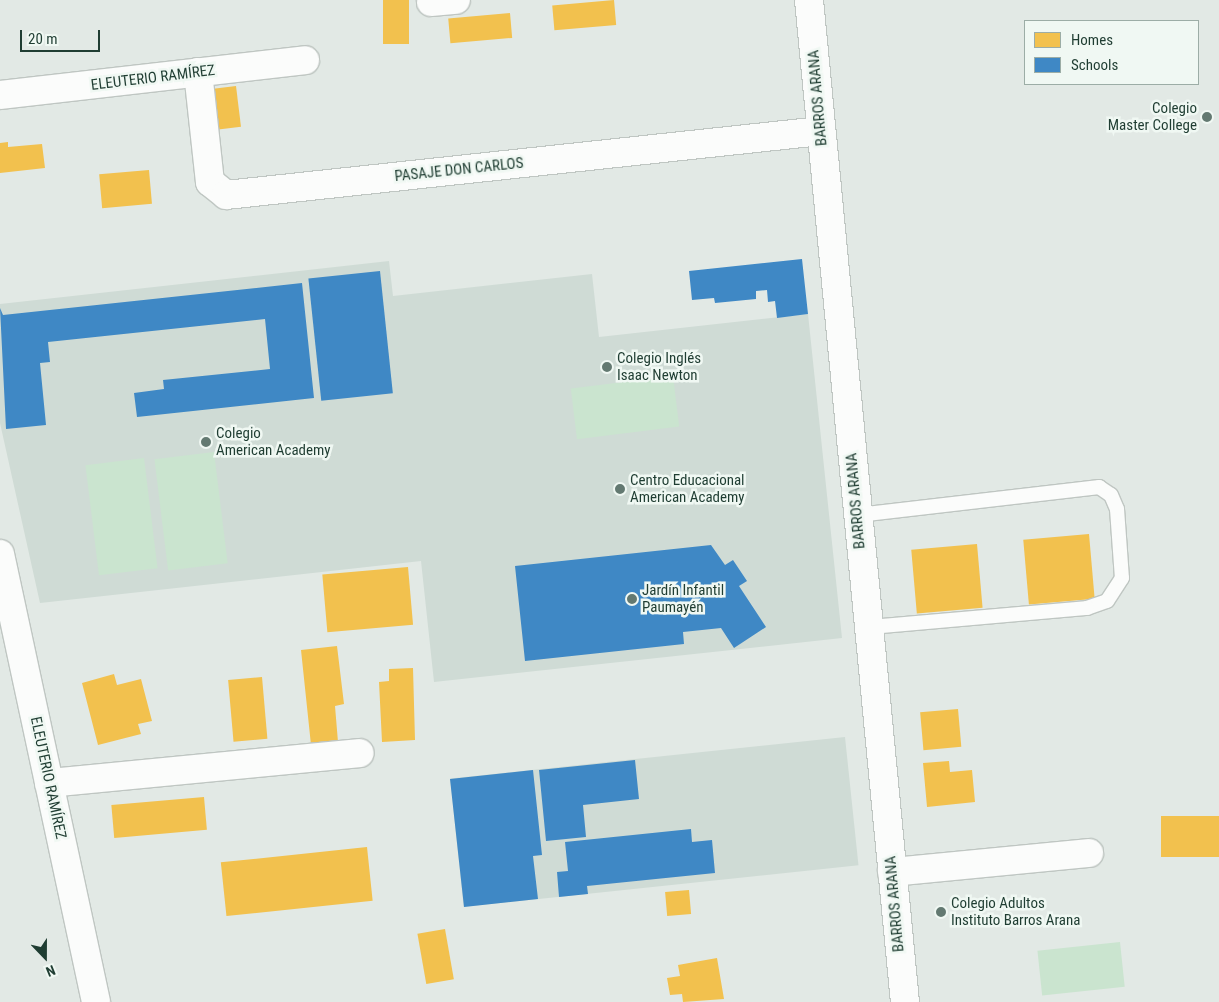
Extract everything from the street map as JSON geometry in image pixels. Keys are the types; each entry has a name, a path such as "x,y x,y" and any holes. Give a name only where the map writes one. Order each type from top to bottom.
{"street":[{"name":"BARROS ARANA","path":"809,0 904,1002"},
{"name":"ELEUTERIO RAMÍREZ","path":"0,95 305,60"},
{"name":"PASAJE DON CARLOS","path":"198,72 210,182 226,196 821,130"},
{"name":"ELEUTERIO RAMÍREZ","path":"0,554 96,1002"},
{"path":"49,783 360,753"},
{"path":"892,872 1089,853"}],"lane":[{"path":"858,515 1099,487 1110,495 1117,509 1122,578 1107,601 1087,608 868,627"}],"shaded area":[{"path":"389,261 393,296 592,274 599,337 808,314 842,638 434,682 421,561 40,603 0,423 0,304"},
{"path":"845,737 858,865 464,907 450,778"}],"green space":[{"path":"673,376 679,427 577,439 571,389"},
{"path":"214,452 228,563 168,570 154,459"},
{"path":"144,458 158,568 99,575 85,465"},
{"path":"1120,942 1125,987 1042,995 1037,951"}],"building: Homes":[{"path":"383,0 409,0 409,44 383,44"},
{"path":"614,0 616,25 554,30 552,5"},
{"path":"510,13 512,38 450,43 448,18"},
{"path":"236,86 241,127 212,130 207,90"},
{"path":"8,142 8,147 42,144 45,168 0,173 0,143"},
{"path":"149,170 152,204 102,208 99,174"},
{"path":"1089,534 1095,599 1029,605 1023,540"},
{"path":"977,544 983,608 917,614 911,550"},
{"path":"408,567 413,625 327,632 322,574"},
{"path":"337,646 344,704 335,706 338,742 311,745 301,650"},
{"path":"413,668 415,740 382,742 379,682 389,681 389,669"},
{"path":"114,674 117,685 141,679 152,721 138,724 141,734 98,745 82,683"},
{"path":"262,677 267,739 234,742 228,680"},
{"path":"958,709 961,747 923,750 920,712"},
{"path":"949,761 950,772 972,770 975,802 927,807 923,763"},
{"path":"204,797 207,830 114,838 111,805"},
{"path":"1161,816 1219,816 1219,857 1161,857"},
{"path":"367,847 373,901 226,916 221,862"},
{"path":"689,890 691,914 667,916 665,892"},
{"path":"445,929 454,979 426,984 417,934"},
{"path":"717,958 724,999 683,1002 682,994 670,995 667,978 680,976 678,965"}],"building: Schools":[{"path":"802,259 808,314 777,318 775,301 768,302 767,290 756,291 756,299 715,303 714,298 692,300 689,271"},
{"path":"380,271 393,393 321,401 308,279"},
{"path":"302,283 314,398 137,417 134,393 164,389 163,380 270,369 265,319 48,342 50,362 40,363 46,425 6,429 0,308 3,315"},
{"path":"711,545 725,565 733,560 747,581 739,586 766,627 734,648 721,628 683,632 684,644 525,661 515,566"},
{"path":"635,760 639,799 583,805 586,837 546,841 539,770"},
{"path":"533,770 542,855 533,856 538,899 464,907 450,779"},
{"path":"691,829 692,842 712,840 715,873 587,886 588,894 559,897 557,872 568,871 565,842"}],"place":[{"name":"Colegio Master College","path":"1207,117"},
{"name":"Colegio Inglés Isaac Newton","path":"607,367"},
{"name":"Colegio American Academy","path":"206,442"},
{"name":"Centro Educacional American Academy","path":"620,489"},
{"name":"Jardín Infantil Paumayén","path":"632,599"},
{"name":"Colegio Adultos Instituto Barros Arana","path":"941,912"}]}
